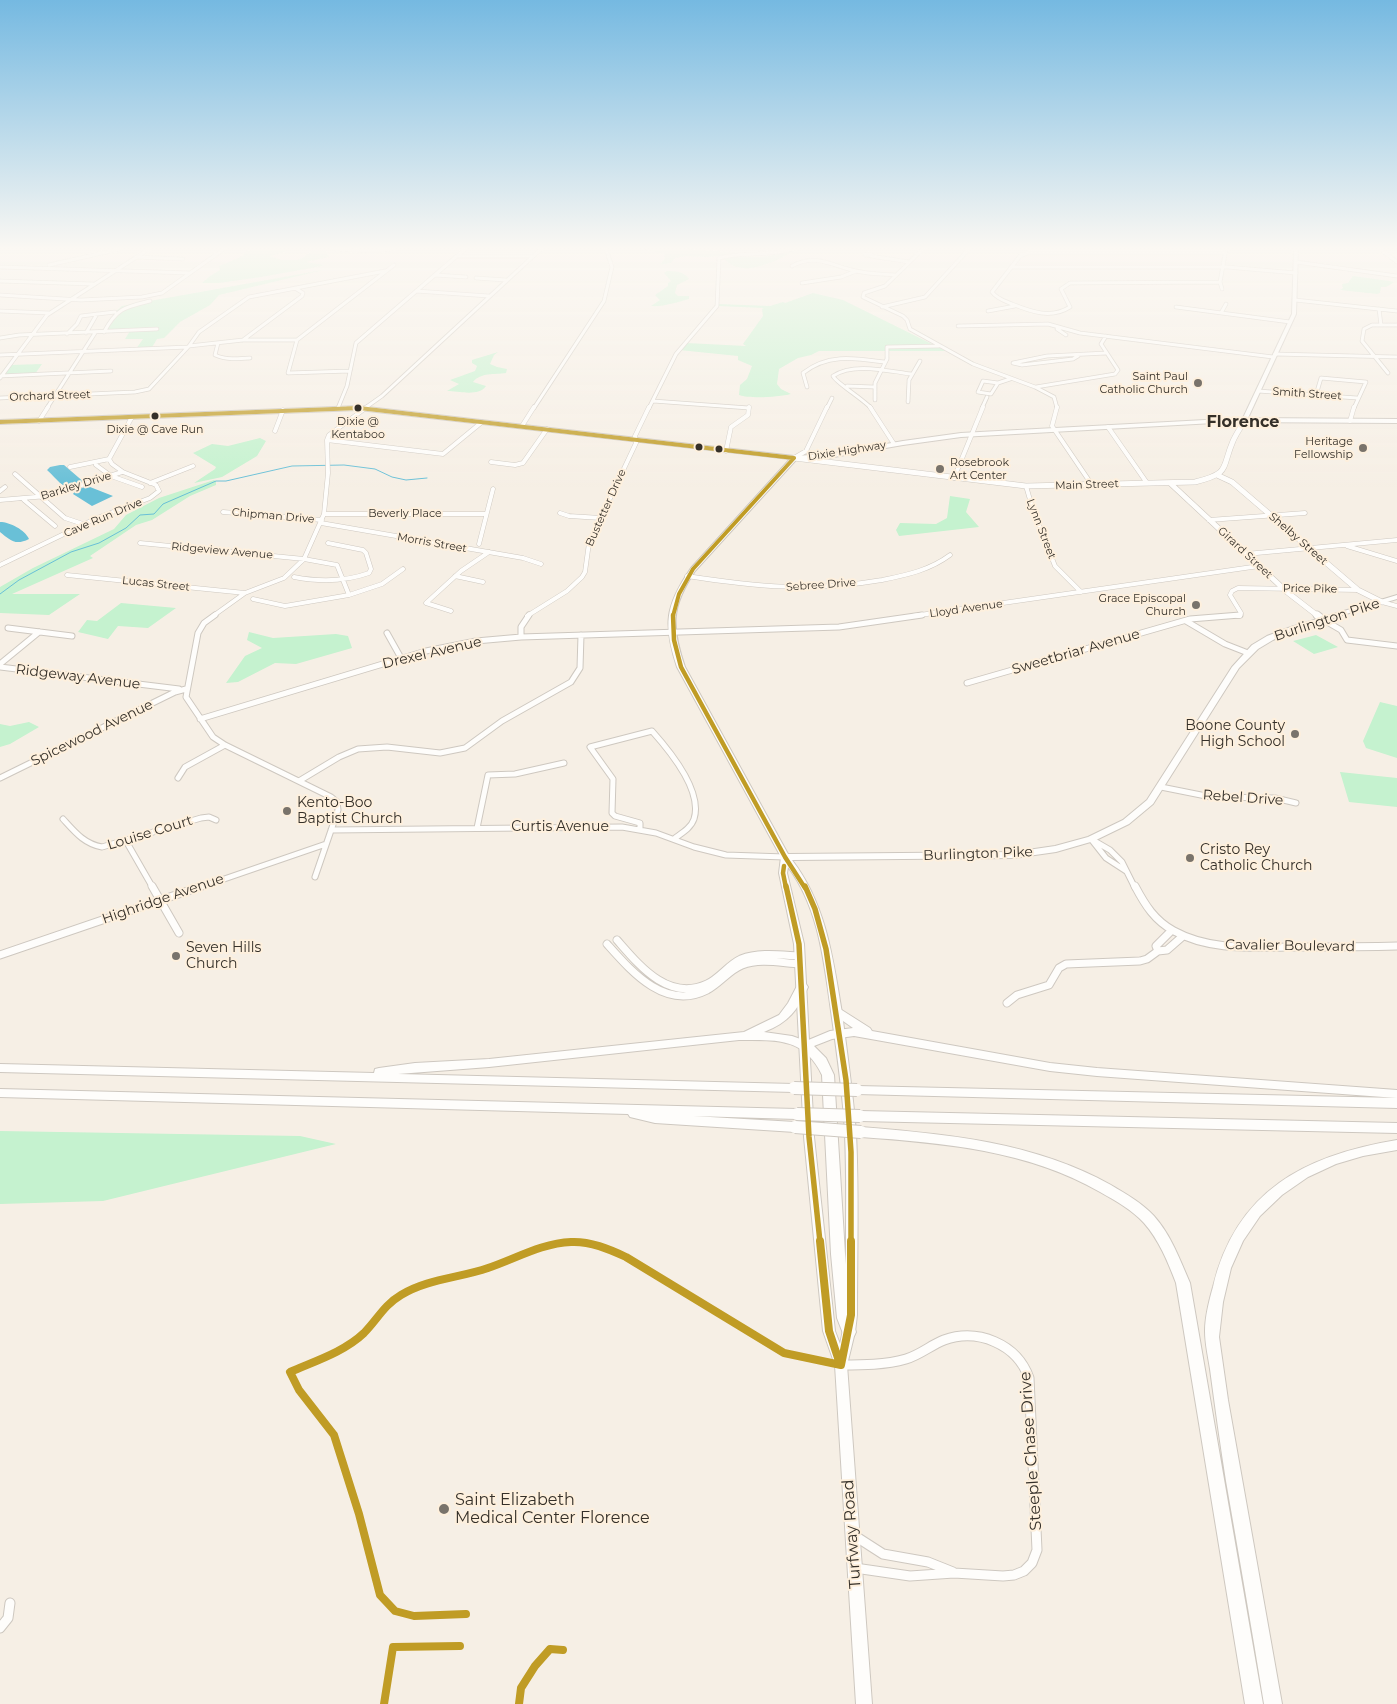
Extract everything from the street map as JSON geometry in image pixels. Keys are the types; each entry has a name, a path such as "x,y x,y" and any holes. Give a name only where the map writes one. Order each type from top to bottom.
{"highway":[{"path":"739,1036 760,1030 787,1016 795,1004 802,987"},
{"path":"837,1011 873,1035"},
{"path":"806,1045 840,1033 854,1032 1043,1066 1097,1072 1397,1094"},
{"path":"346,1076 416,1067 489,1063 739,1036 779,1036 797,1040 806,1045 824,1064 828,1075 838,1254 844,1318 849,1332"},
{"path":"0,1068 1397,1103"},
{"path":"0,1092 611,1108 654,1118 796,1120 860,1116 1397,1128"},
{"path":"796,1120 861,1132 955,1140 1017,1152 1076,1173 1106,1188 1130,1203 1153,1224 1171,1251 1184,1284 1254,1704"},
{"path":"1273,1704 1221,1405 1212,1332 1218,1289 1227,1256 1242,1229 1262,1204 1286,1183 1324,1162 1353,1153 1397,1145"}],"main road":[{"path":"1245,420 1287,329"},
{"name":"Dixie Highway","path":"0,422 366,408 794,458 840,454 894,444 972,434 1245,420 1397,421"},
{"name":"Turfway Road","path":"794,458 687,576 674,605 672,633 674,649 681,667 785,857 797,871 812,902 830,962 840,1033 851,1152 851,1316 841,1365"},
{"name":"Burlington Pike","path":"785,857 1014,854 1056,849 1091,840 1135,816 1150,802 1236,667 1248,653 1278,634 1397,597"},
{"name":"Turfway Road","path":"785,857 783,873 800,944 809,1137 829,1331 841,1365 864,1704"}],"street":[{"path":"1,376 37,329"},
{"path":"67,334 72,329"},
{"path":"86,333 89,329"},
{"path":"0,338 157,329"},
{"name":"Orchard Street","path":"0,398 135,392 150,389 204,329"},
{"path":"243,340 258,329"},
{"path":"312,329 297,340 288,373 350,371"},
{"path":"338,408 347,386 354,349 360,338 371,329"},
{"path":"315,877 338,810 337,802 332,797 225,745 213,736 188,702 186,690 200,629 207,620 245,593 281,579 304,559 324,514 328,474 326,440 331,433 382,396 454,329"},
{"path":"522,426 586,329"},
{"name":"Bustetter Drive","path":"521,637 521,627 527,616 567,591 585,572 589,543 636,443 635,436 676,354 698,329"},
{"path":"910,329 973,364 1050,394 1056,400 1057,407 1052,422 1054,430 1092,485"},
{"path":"1060,329 1057,329 1066,335"},
{"path":"1064,329 1073,332 1274,356 1397,358"},
{"path":"1364,329 1362,341 1388,373"},
{"path":"39,421 95,333"},
{"path":"1035,387 1106,377 1115,374 1118,370 1101,344 1106,336"},
{"path":"0,355 189,347 243,340 297,340"},
{"path":"218,343 215,355 218,357 230,359 250,358"},
{"path":"875,400 874,387 887,359 887,347 939,346"},
{"path":"1078,356 1073,359 1022,365 1014,363 1067,355 1078,356 1106,353"},
{"path":"807,387 803,373 810,366 822,361 840,358 884,362"},
{"path":"908,402 906,387 910,374 920,361"},
{"path":"894,444 873,408 847,386 832,378 834,374 846,369 910,374"},
{"path":"1,376 111,371"},
{"path":"1316,395 1321,378 1364,382 1366,384 1357,398 1350,421"},
{"path":"998,383 991,394 978,392 984,381 998,383 1010,379"},
{"path":"847,386 874,387"},
{"name":"Smith Street","path":"1258,391 1357,398"},
{"path":"954,478 987,397"},
{"path":"794,458 806,451 832,398"},
{"path":"653,401 749,407 748,415 732,424 730,428 730,446 726,451"},
{"path":"275,431 283,410"},
{"path":"70,466 109,460 132,417"},
{"path":"1217,475 1227,465 1232,448 1236,446 1240,439 1238,436 1245,420"},
{"path":"326,440 443,454 482,422"},
{"path":"1108,427 1147,483"},
{"path":"491,462 515,465 523,463 547,429"},
{"name":"Main Street","path":"794,458 1026,486 1195,482 1217,475"},
{"name":"Cave Run Drive","path":"0,565 82,524 155,495 159,490 158,487 150,483 113,467 109,460"},
{"path":"96,465 111,476 142,487"},
{"path":"150,483 192,466"},
{"name":"Barkley Drive","path":"0,500 40,498 122,472"},
{"path":"15,474 40,498 65,518 82,524"},
{"name":"Shelby Street","path":"1217,475 1232,482 1358,590 1382,602"},
{"name":"Girard Street","path":"1170,483 1284,589 1322,619"},
{"name":"Lynn Street","path":"1026,486 1033,510 1055,566 1081,592"},
{"path":"0,491 5,487"},
{"path":"479,544 493,489"},
{"path":"24,500 55,526"},
{"name":"Chipman Drive","path":"223,512 322,522"},
{"path":"560,513 568,516 600,518"},
{"path":"1209,520 1305,513"},
{"name":"Beverly Place","path":"324,514 486,514"},
{"name":"Morris Street","path":"322,522 489,552 541,564"},
{"path":"1246,554 1397,540"},
{"name":"Ridgeview Avenue","path":"140,543 304,559 337,565 344,580"},
{"path":"294,577 321,582 344,580 369,573 371,569 366,553 358,549 328,543"},
{"path":"1346,545 1397,561"},
{"path":"451,611 426,603 455,576 489,552"},
{"name":"Sebree Drive","path":"687,576 776,587 831,586 907,574 942,562 950,555"},
{"name":"Lloyd Avenue","path":"672,633 839,627 1259,566"},
{"path":"253,598 285,606 349,595 382,584 403,569"},
{"name":"Lucas Street","path":"67,575 245,593"},
{"path":"455,576 483,582"},
{"path":"344,580 349,595"},
{"name":"Price Pike","path":"1240,616 1241,613 1230,595 1232,591 1243,588 1358,590"},
{"path":"1382,602 1397,606"},
{"name":"Sweetbriar Avenue","path":"967,683 1186,620 1240,616"},
{"path":"1322,619 1342,630 1347,640 1397,646"},
{"path":"1186,620 1225,644 1248,653"},
{"path":"8,628 72,636"},
{"path":"0,666 39,632"},
{"path":"387,633 401,658"},
{"name":"Drexel Avenue","path":"200,719 401,658 461,644 521,637 672,633"},
{"path":"299,781 339,757 358,749 387,747 440,753 465,748 502,721 571,682 580,668 581,635"},
{"name":"Ridgeway Avenue","path":"0,666 186,690"},
{"name":"Spicewood Avenue","path":"0,778 175,692 186,690"},
{"path":"640,829 640,822 612,814 613,779 590,747 652,731 667,746 695,799 694,820 689,827 675,838"},
{"path":"178,778 185,767 225,745"},
{"path":"477,828 488,776 515,774 564,763"},
{"name":"Rebel Drive","path":"1160,787 1211,798 1275,798 1296,803"},
{"name":"Louise Court","path":"63,819 87,843 94,847 103,848 201,818 209,817 216,820"},
{"name":"Curtis Avenue","path":"331,830 607,827 640,829 675,838 694,847 726,855 785,857"},
{"name":"Cavalier Boulevard","path":"1091,840 1096,848 1117,868 1126,871 1149,911 1172,930 1183,936 1206,943 1234,946 1397,946"},
{"path":"126,841 179,933"},
{"name":"Highridge Avenue","path":"0,954 326,844"},
{"path":"1158,951 1156,946 1172,930"},
{"path":"1007,1003 1017,995 1049,985 1059,968 1066,964 1140,961 1147,959 1158,951 1167,950 1183,936"},
{"path":"616,940 648,976 658,982 676,987 706,985 731,965 743,959 769,955 800,960"},
{"path":"607,944 642,982 662,993 674,995 692,994 707,990 736,969 749,964 800,960"},
{"name":"Steeple Chase Drive","path":"841,1365 888,1363 908,1359 948,1339 963,1337 988,1340 1012,1350 1026,1367 1029,1378 1037,1550 1035,1560 1027,1569 1014,1575 999,1577 955,1573 927,1576 855,1568"},
{"name":"Steeple Chase Drive","path":"852,1534 883,1554 928,1562 955,1573"},
{"path":"0,1628 8,1618 10,1603"}],"green space":[{"path":"106,329 173,329 164,338 157,339 151,349 136,349 143,339 125,339 130,331 104,332"},
{"path":"754,329 901,329 946,351 819,351 798,358 779,369 777,384 781,389 791,394 757,397 739,395 740,385 747,379 752,366 738,360 738,356 679,350 686,343 746,346 743,344"},
{"path":"498,352 494,355 490,364 507,369 506,373 484,375 476,379 473,382 486,386 478,391 468,393 447,391 459,384 450,380 475,371 477,366 472,363 472,360"},
{"path":"42,364 35,374 2,375 10,365"},
{"path":"260,438 266,441 257,456 222,477 194,483 216,467 193,453 212,444 228,446"},
{"path":"214,480 216,485 190,496 152,520 136,525 90,556 93,558 12,594 80,594 49,615 0,613 0,587 33,568 114,529 126,515 159,498"},
{"path":"950,496 970,499 966,512 979,527 899,536 896,530 900,523 936,524 947,518"},
{"path":"121,603 176,608 148,628 118,626 108,639 78,632 87,620 97,621"},
{"path":"249,632 273,638 336,634 348,636 352,648 296,664 275,663 238,682 226,683 245,656 262,648 247,640"},
{"path":"1316,635 1338,647 1314,654 1293,641"},
{"path":"1380,702 1397,706 1397,758 1366,748 1363,741"},
{"path":"29,722 39,727 10,744 0,747 0,724 10,726"},
{"path":"1340,772 1397,778 1397,807 1349,802"},
{"path":"0,1131 300,1136 336,1144 103,1201 0,1204"}],"water":[{"path":"64,465 85,483 72,487 64,486 47,470 50,467"},
{"path":"87,486 113,496 92,506 73,494 75,491"},
{"path":"0,522 17,527 29,539 20,542 10,540 0,532"}],"waterway":[{"path":"0,594 19,580 71,552 99,543 126,528 140,515 154,514 163,504 216,481 226,481 292,466 344,465 375,469 392,477 406,480 427,478"}],"transit line":[{"path":"0,422 359,408 794,458"},
{"path":"794,458 693,569 675,605 673,628 681,667 785,857 807,890 815,909 826,949 846,1080 851,1152 851,1315 841,1365"},
{"path":"784,866 783,873 799,944 809,1137 829,1331 840,1364"},
{"path":"466,1614 414,1616 395,1611 380,1595 359,1514 334,1435 299,1390 290,1372 348,1346 368,1329 383,1308 391,1301 425,1284 488,1268 539,1248 560,1243 586,1243 606,1248 626,1257 784,1353 841,1365"},
{"path":"384,1704 393,1647 460,1646"},
{"path":"519,1704 521,1688 535,1666 550,1649 563,1650"}],"place":[{"name":"Saint Paul Catholic Church","path":"1198,383"},
{"name":"Dixie @ Kentaboo","path":"358,408"},
{"name":"Dixie @ Cave Run","path":"155,416"},
{"name":"Heritage Fellowship","path":"1363,448"},
{"name":"Rosebrook Art Center","path":"940,469"},
{"name":"Grace Episcopal Church","path":"1196,605"},
{"name":"Boone County High School","path":"1295,734"},
{"name":"Kento-Boo Baptist Church","path":"287,811"},
{"name":"Cristo Rey Catholic Church","path":"1190,858"},
{"name":"Seven Hills Church","path":"176,956"},
{"name":"Saint Elizabeth Medical Center Florence","path":"444,1509"}],"district":[{"name":"Florence","path":"1243,422"}]}
